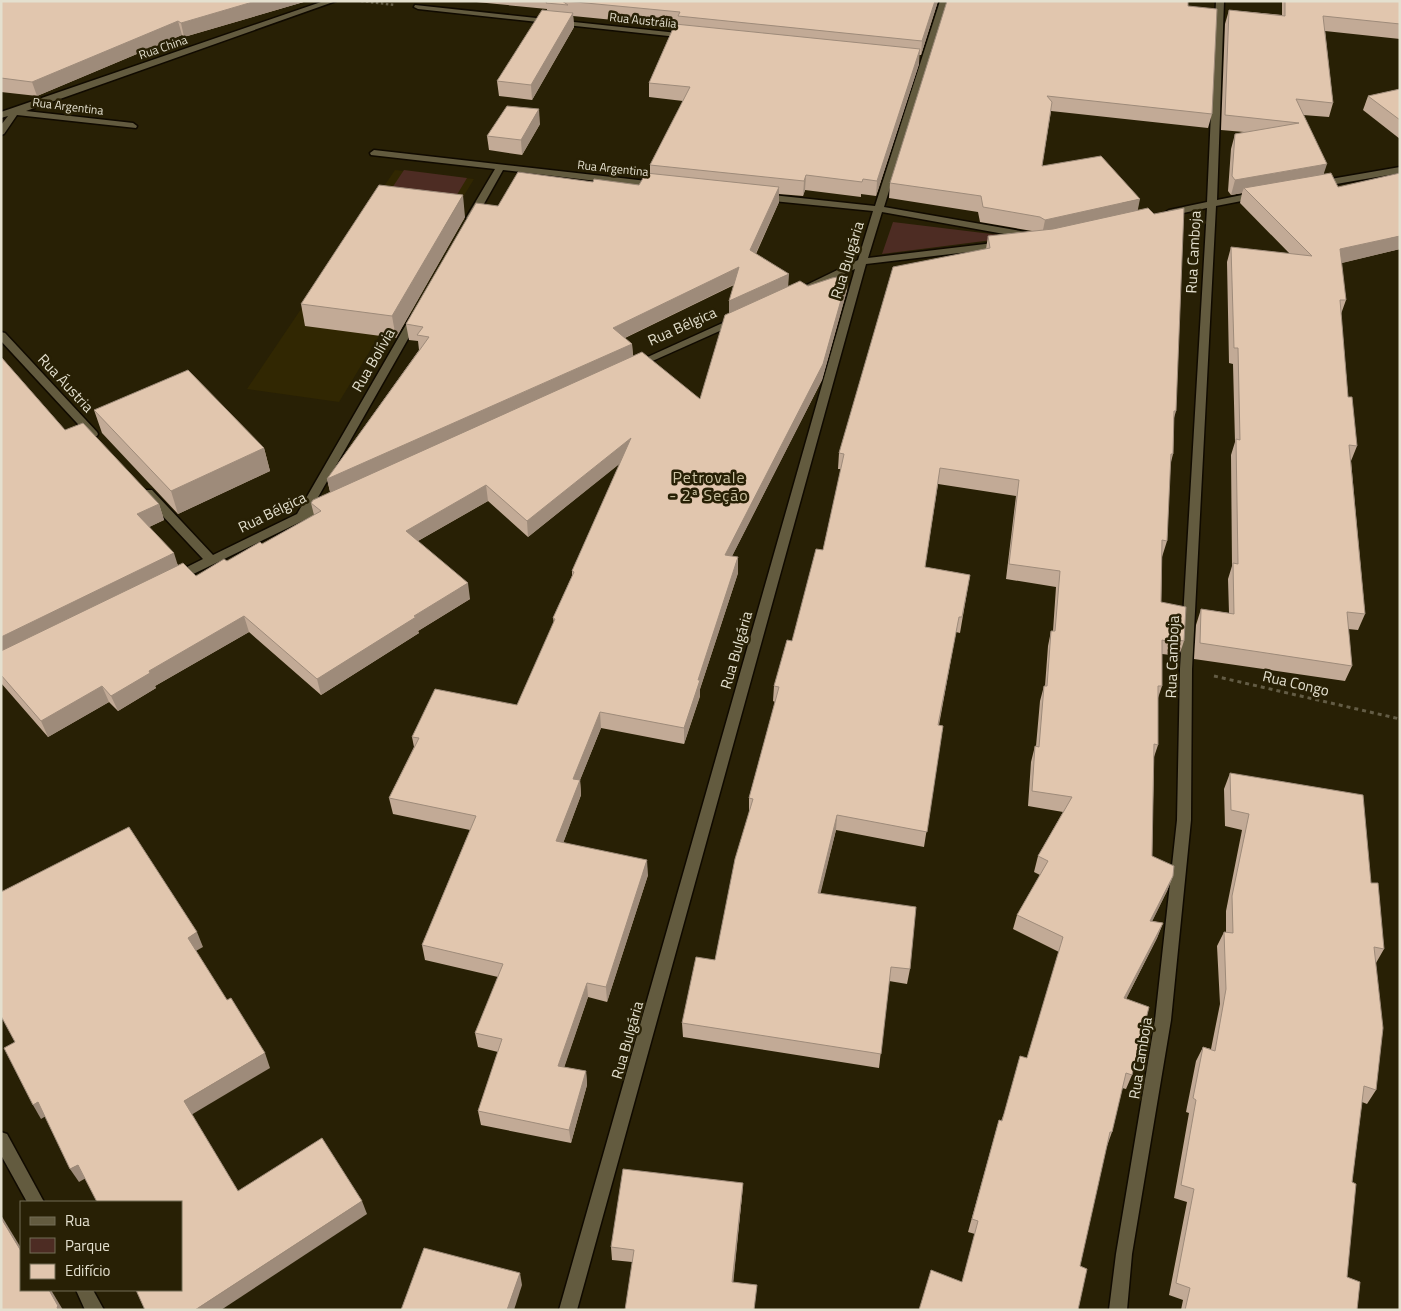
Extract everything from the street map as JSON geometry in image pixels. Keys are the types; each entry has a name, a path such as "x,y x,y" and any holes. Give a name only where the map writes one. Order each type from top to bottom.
{"street":[{"name":"Rua China","path":"1,115 15,112 332,1"},
{"name":"Rua Bulgária","path":"568,1310 862,262 921,60 944,1"},
{"name":"Rua Camboja","path":"1118,1310 1124,1254 1163,1020 1184,820 1186,669 1212,203 1220,1"},
{"name":"Rua Austrália","path":"418,7 701,37"},
{"name":"Rua Argentina","path":"1,111 133,126"},
{"path":"1,132 15,112"},
{"name":"Rua Argentina","path":"374,153 665,186"},
{"path":"465,228 500,168"},
{"path":"1306,186 1400,170"},
{"path":"1158,215 1268,193"},
{"path":"752,195 879,209 1040,239 862,262 790,295"},
{"name":"Rua Bolívia","path":"302,515 421,307"},
{"name":"Rua Bélgica","path":"627,368 745,315"},
{"name":"Rua Áustria","path":"1,335 103,444"},
{"path":"143,488 211,560"},
{"name":"Rua Bélgica","path":"167,582 338,498"},
{"path":"1,1139 35,1201"},
{"path":"85,1291 95,1310"}],"path":[{"path":"360,1 418,7"},
{"name":"Rua Congo","path":"1186,669 1400,719"}],"shaded area":[{"path":"395,170 474,179 339,402 247,389"}],"green space":[{"path":"404,170 467,178 449,208 384,200"},
{"path":"893,222 1016,237 882,254"}],"building":[{"path":"1,1 256,1 181,23 178,21 32,82 1,78"},
{"path":"547,1 562,1 568,5 546,3"},
{"path":"565,1 935,1 922,41 678,16 680,12"},
{"path":"947,1 1188,1 1188,6 1217,9 1212,114 1047,96 1052,102 1042,166 1101,156 1140,199 1045,220 1040,217 983,207 981,196 890,183"},
{"path":"1285,1 1400,1 1400,24 1323,16 1333,103 1296,99 1327,164 1235,180 1232,176 1235,134 1299,123 1225,115 1229,10 1285,16"},
{"path":"542,10 573,13 531,85 497,81"},
{"path":"675,24 920,49 877,181 863,179 862,182 806,175 804,181 650,165 690,87 649,83"},
{"path":"1400,89 1400,120 1368,96"},
{"path":"507,106 539,109 521,140 487,136"},
{"path":"518,172 593,182 594,179 639,185 646,173 779,187 750,250 789,274 729,301 739,267 613,328 632,344 327,479 429,337 417,335 423,327 406,324 476,203 498,206"},
{"path":"1331,173 1338,187 1400,173 1400,236 1340,249 1346,300 1340,300 1348,397 1352,397 1357,446 1349,445 1365,614 1347,612 1352,666 1200,643 1201,609 1234,614 1233,563 1238,564 1236,439 1240,440 1238,348 1234,348 1231,247 1312,256 1244,188"},
{"path":"379,185 463,195 392,316 301,304"},
{"path":"1148,208 1154,214 1184,208 1176,411 1174,411 1173,454 1171,454 1167,541 1162,540 1161,602 1186,607 1184,641 1166,638 1166,641 1162,640 1162,686 1158,686 1158,745 1154,744 1152,856 1174,866 1173,876 1150,921 1163,923 1124,998 1149,1007 1132,1075 1126,1073 1112,1132 1110,1132 1080,1266 1087,1269 1078,1310 919,1310 931,1270 962,1282 978,1221 972,1219 999,1120 1002,1121 1020,1056 1027,1058 1063,937 1017,915 1048,861 1038,856 1072,797 1032,791 1035,746 1039,747 1044,686 1047,686 1051,631 1055,631 1060,571 1009,564 1019,480 940,468 925,567 970,575 962,617 959,617 938,725 943,726 927,832 837,815 818,893 916,907 910,969 891,967 881,1054 682,1023 696,957 715,960 735,859 753,799 749,798 779,687 774,686 787,640 792,641 816,549 823,550 844,454 839,453 893,267 990,248 988,236 1053,229"},
{"path":"848,275 823,364 725,555 738,557 684,728 600,712 573,779 580,780 556,841 647,860 606,987 587,983 558,1066 586,1071 569,1130 478,1111 502,1039 475,1033 503,964 422,945 476,816 389,798 419,738 412,737 435,689 517,705 555,619 553,618 574,572 572,571 631,438 527,521 486,485 406,531 468,583 317,679 244,616 149,671 150,673 111,696 102,686 41,721 1,675 1,651 183,563 196,576 224,559 227,561 260,542 262,544 321,511 311,503 313,500 642,352 700,399 725,315 800,281 808,286"},
{"path":"1,357 65,430 83,423 159,504 137,514 174,553 1,637"},
{"path":"188,370 264,448 171,491 94,410"},
{"path":"1230,773 1363,795 1371,883 1378,883 1384,949 1374,947 1383,1028 1376,1090 1364,1086 1352,1182 1356,1184 1347,1277 1360,1282 1357,1310 1185,1310 1190,1288 1176,1283 1194,1189 1181,1185 1196,1100 1193,1098 1203,1047 1215,1051 1226,989 1224,932 1233,933 1232,896 1249,814 1231,810"},
{"path":"129,827 197,932 188,938 227,1000 231,998 265,1053 184,1101 238,1191 322,1138 362,1201 195,1310 145,1310 136,1291 182,1291 182,1201 96,1201 78,1165 70,1169 38,1102 33,1105 4,1048 15,1042 1,1016 1,892"},
{"path":"623,1169 743,1183 732,1282 757,1285 754,1310 625,1310 634,1250 611,1247"},
{"path":"1,1218 20,1249 20,1291 50,1291 58,1306 58,1310 1,1310"},
{"path":"424,1248 520,1273 507,1310 401,1310"}],"district":[{"name":"Petrovale - 2ª Seção","path":"709,486"}]}
